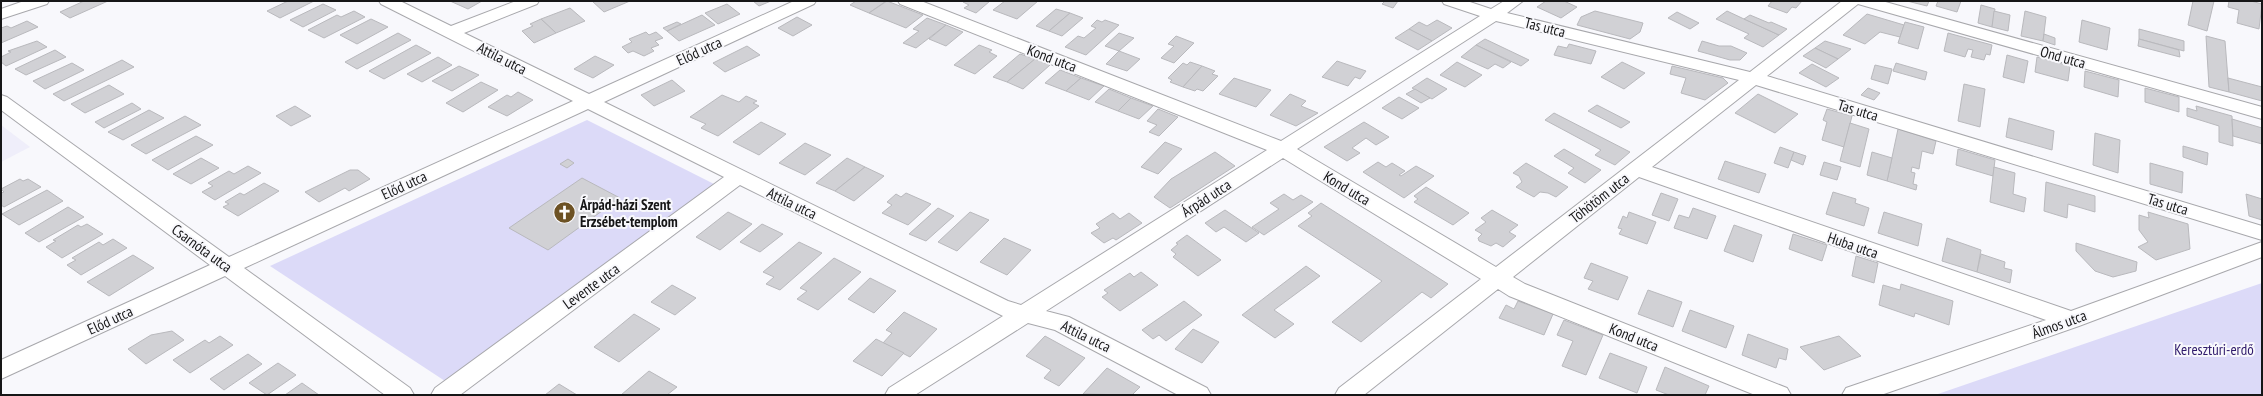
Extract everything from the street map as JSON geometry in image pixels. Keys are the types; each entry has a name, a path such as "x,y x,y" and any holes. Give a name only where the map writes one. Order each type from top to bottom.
{"street":[{"path":"1,14 41,1"},
{"name":"Attila utca","path":"387,1 452,32 587,102 1002,308 1062,323 1200,395"},
{"path":"452,32 531,1"},
{"name":"Előd utca","path":"1,370 808,1"},
{"name":"Kond utca","path":"906,1 1283,149 1517,290 1779,395"},
{"name":"Tas utca","path":"1450,1 1494,15 1753,78 2262,233"},
{"name":"Árpád utca","path":"897,395 1515,1"},
{"name":"Töhötöm utca","path":"1347,395 1852,1"},
{"name":"Ond utca","path":"1864,1 2262,113"},
{"name":"Csarnóta utca","path":"1,101 402,395"},
{"name":"Huba utca","path":"1636,170 2071,320"},
{"name":"Levente utca","path":"444,395 738,177"},
{"name":"Álmos utca","path":"1854,395 2071,320 2262,248"}],"shaded area":[{"path":"1,125 30,147 1,162"}],"green space":[{"path":"587,120 720,187 448,383 270,266"},
{"name":"Keresztúri-erdő","path":"2262,283 2262,395 1935,395"}],"building":[{"path":"84,1 108,1 70,18 60,12"},
{"path":"288,1 314,1 280,18 267,11"},
{"path":"450,1 482,1 468,9"},
{"path":"592,1 630,1 604,12"},
{"path":"753,1 771,1 759,6"},
{"path":"856,1 886,1 869,13 850,5"},
{"path":"887,1 923,15 906,28 869,13"},
{"path":"990,1 976,13 964,8 969,5 963,2"},
{"path":"1005,1 1038,1 1017,19 993,10"},
{"path":"1382,1 1398,1 1393,8 1382,4 1384,2"},
{"path":"1546,1 1564,1 1577,7 1561,18 1537,7"},
{"path":"1772,1 1802,1 1796,8 1792,7 1787,13 1768,6"},
{"path":"1907,1 1929,1 1927,6"},
{"path":"1938,1 1961,1 1957,12 1936,6"},
{"path":"2193,1 2214,1 2207,31 2188,25"},
{"path":"2229,1 2251,1 2262,4 2259,29 2237,23 2239,10 2228,7"},
{"path":"323,4 336,10 303,27 290,20"},
{"path":"727,4 740,14 718,24 705,13"},
{"path":"1981,5 1995,9 1992,27 1978,23"},
{"path":"570,8 585,21 556,33 541,19"},
{"path":"1056,9 1070,13 1049,31 1036,26"},
{"path":"354,11 365,17 324,38 308,30 337,15 341,17"},
{"path":"1595,11 1643,23 1640,32 1630,39 1577,25 1581,17"},
{"path":"1727,11 1779,35 1763,47 1744,38 1749,34 1716,19"},
{"path":"1994,11 2010,15 2008,31 1992,27"},
{"path":"2025,11 2046,17 2043,41 2021,36"},
{"path":"1677,12 1699,23 1690,29 1668,18"},
{"path":"1070,13 1083,18 1062,36 1049,31"},
{"path":"1867,14 1904,25 1900,37 1880,32 1865,44 1843,35"},
{"path":"702,15 715,25 679,41 667,31"},
{"path":"1750,15 1787,29 1779,35 1744,19"},
{"path":"797,17 812,25 793,36 778,28"},
{"path":"927,18 946,25 916,48 903,43 919,31 913,29"},
{"path":"371,19 388,27 357,44 340,35"},
{"path":"541,19 556,33 534,43 522,31 533,26 530,24"},
{"path":"1097,20 1102,22 1105,20 1119,25 1086,55 1065,47 1078,36 1084,38 1096,28 1091,26"},
{"path":"1437,20 1452,28 1432,41 1409,29 1419,22 1427,26"},
{"path":"2082,20 2110,28 2107,50 2079,42"},
{"path":"27,21 38,27 1,43 1,28 7,26 11,28"},
{"path":"677,22 681,24 667,31 663,28"},
{"path":"1905,22 1924,27 1918,49 1898,43"},
{"path":"946,25 963,32 946,46 929,39"},
{"path":"1409,29 1432,41 1418,50 1395,38"},
{"path":"2139,29 2184,41 2184,51 2139,39"},
{"path":"646,32 649,35 656,32 663,38 655,41 659,45 651,48 654,51 644,56 633,51 628,53 622,47 632,42 629,39"},
{"path":"398,33 411,40 357,69 345,62"},
{"path":"1119,33 1134,38 1119,51 1105,46"},
{"path":"1948,33 1992,45 1990,55 1986,54 1984,60 1971,57 1973,50 1968,49 1965,57 1944,51"},
{"path":"2044,34 2055,38 2055,45 2043,41"},
{"path":"1176,36 1194,43 1174,63 1161,58 1174,46 1168,44"},
{"path":"2206,36 2225,41 2229,92 2209,87"},
{"path":"1485,39 1529,60 1521,66 1476,45"},
{"path":"2139,39 2179,50 2180,57 2138,46"},
{"path":"37,41 47,47 6,66 1,62 1,57 11,52 8,51"},
{"path":"1702,41 1719,46 1731,46 1747,53 1740,60 1730,60 1698,51"},
{"path":"1825,41 1851,49 1838,59 1815,48"},
{"path":"1569,44 1596,51 1591,64 1554,55 1558,46 1567,48"},
{"path":"416,45 431,53 384,79 369,71"},
{"path":"979,45 992,50 989,52 997,56 975,74 954,65"},
{"path":"1476,45 1511,62 1503,68 1495,64 1488,69 1461,57"},
{"path":"747,46 760,55 725,72 713,63"},
{"path":"1815,48 1838,59 1826,68 1803,56"},
{"path":"55,50 66,57 26,75 15,69"},
{"path":"1119,51 1140,59 1127,71 1106,64"},
{"path":"1020,54 1035,59 1007,82 993,77"},
{"path":"2007,55 2028,61 2024,83 2003,77"},
{"path":"595,56 614,65 593,78 574,69"},
{"path":"438,57 452,65 422,82 407,74"},
{"path":"2037,57 2070,66 2068,81 2035,72"},
{"path":"1035,59 1050,65 1023,89 1007,82"},
{"path":"122,60 134,67 64,101 53,94"},
{"path":"1337,61 1366,71 1360,79 1355,77 1348,86 1322,77"},
{"path":"1190,62 1202,66 1183,87 1170,82 1172,80 1168,78 1183,63 1187,65"},
{"path":"1457,62 1482,75 1465,87 1440,75"},
{"path":"1622,62 1645,73 1624,89 1601,77"},
{"path":"72,63 84,70 45,89 33,81"},
{"path":"1896,63 1927,72 1925,80 1893,71"},
{"path":"1812,64 1839,78 1826,87 1799,73"},
{"path":"1875,65 1892,69 1888,84 1871,79"},
{"path":"459,66 479,75 452,91 432,81"},
{"path":"1202,66 1215,71 1212,74 1218,76 1203,91 1197,89 1195,91 1183,87"},
{"path":"1672,66 1723,78 1728,83 1705,100 1681,93 1686,78 1670,74"},
{"path":"1060,70 1081,78 1066,91 1045,83"},
{"path":"2085,71 2119,80 2118,97 2084,87"},
{"path":"1081,78 1104,86 1089,100 1066,91"},
{"path":"1234,78 1271,90 1256,107 1219,94"},
{"path":"1427,78 1447,89 1432,99 1412,88"},
{"path":"2228,78 2262,87 2262,101 2229,92"},
{"path":"672,80 685,91 654,106 641,95"},
{"path":"481,82 498,90 463,112 446,103"},
{"path":"1964,84 1985,89 1980,127 1958,121"},
{"path":"109,85 124,94 85,113 71,104"},
{"path":"1868,88 1880,93 1874,100 1861,95"},
{"path":"2145,88 2179,97 2179,112 2145,102"},
{"path":"1109,89 1131,98 1118,111 1095,102"},
{"path":"1415,89 1430,98 1421,103 1406,94"},
{"path":"518,92 533,100 507,116 488,107 507,95 511,97"},
{"path":"1290,94 1306,101 1301,106 1318,113 1296,126 1270,115"},
{"path":"1758,94 1798,114 1775,133 1735,113"},
{"path":"722,95 739,102 746,96 757,101 753,103 759,106 718,136 701,128 706,124 690,117"},
{"path":"1399,97 1419,108 1402,119 1382,108"},
{"path":"1131,98 1153,106 1139,119 1118,111"},
{"path":"132,103 141,109 104,128 95,122"},
{"path":"1597,105 1630,122 1621,128 1588,111"},
{"path":"295,106 311,116 291,126 276,116"},
{"path":"2196,106 2232,116 2233,146 2219,142 2219,126 2187,116 2187,108 2197,111"},
{"path":"1158,109 1178,117 1159,136 1149,132 1157,125 1147,121"},
{"path":"1827,109 1852,116 1844,147 1822,140 1827,122 1823,120"},
{"path":"149,110 164,118 123,140 108,132"},
{"path":"1554,113 1630,152 1615,165 1595,155 1601,150 1545,120"},
{"path":"185,116 201,125 146,154 131,145"},
{"path":"2009,118 2054,131 2052,150 2006,137"},
{"path":"2232,119 2262,128 2262,144 2233,136"},
{"path":"761,122 786,134 759,155 733,142"},
{"path":"1364,122 1389,137 1376,145 1366,138 1352,148 1360,153 1347,161 1324,147"},
{"path":"1850,123 1869,129 1860,167 1840,161"},
{"path":"1898,129 1936,141 1933,154 1922,151 1919,169 1912,167 1911,172 1915,173 1913,184 1917,185 1916,190 1887,181"},
{"path":"2095,133 2120,140 2118,173 2093,165"},
{"path":"196,136 213,145 168,170 152,160"},
{"path":"1165,142 1182,149 1158,174 1141,167"},
{"path":"805,143 831,155 805,175 779,163"},
{"path":"2183,146 2208,153 2207,165 2183,157"},
{"path":"1780,147 1794,152 1788,168 1774,163"},
{"path":"1564,149 1601,170 1585,183 1568,173 1574,168 1554,156"},
{"path":"1958,149 1995,160 1993,176 1956,165"},
{"path":"1215,152 1235,166 1170,208 1154,197 1171,179"},
{"path":"1794,152 1806,156 1803,165 1791,160"},
{"path":"1872,152 1892,158 1887,181 1867,175"},
{"path":"201,158 219,168 191,184 173,174"},
{"path":"847,158 865,167 835,191 816,183"},
{"path":"568,159 574,163 567,168 560,164"},
{"path":"1725,161 1766,174 1759,193 1718,179"},
{"path":"1378,162 1386,167 1392,163 1405,171 1399,175 1401,176 1416,166 1434,176 1404,198 1363,172"},
{"path":"1824,162 1841,167 1837,180 1820,175"},
{"path":"1526,163 1568,187 1556,197 1548,193 1540,192 1534,197 1516,187 1522,182 1519,176 1513,173"},
{"path":"2150,163 2183,172 2182,193 2150,184"},
{"path":"248,166 261,173 215,200 202,192 213,186 208,183 229,171 234,174"},
{"path":"865,167 884,176 854,201 835,191"},
{"path":"1994,167 2015,173 2013,194 2026,198 2024,212 1990,202"},
{"path":"350,170 358,170 370,179 349,191 345,188 319,202 305,192"},
{"name":"Árpád-házi Szent Erzsébet-templom","path":"582,178 620,198 548,250 509,228"},
{"path":"20,179 23,181 28,179 41,187 4,207 1,205 1,193 4,192 1,189"},
{"path":"2046,182 2095,196 2095,212 2068,204 2067,218 2044,211"},
{"path":"264,183 279,191 238,216 223,207 229,204 225,202 240,193 244,195"},
{"path":"1426,187 1469,213 1453,225 1414,202 1418,199 1414,196"},
{"path":"47,190 63,201 19,225 2,214"},
{"path":"1833,192 1856,199 1855,203 1869,208 1864,226 1826,214"},
{"path":"906,193 931,204 908,225 882,213 892,205 887,202 896,194 901,197"},
{"path":"1661,193 1678,199 1669,221 1652,215"},
{"path":"1284,194 1293,200 1301,195 1313,202 1264,235 1252,227 1279,209 1270,203"},
{"path":"2246,194 2262,199 2262,220 2249,216"},
{"path":"1321,203 1448,284 1431,298 1422,292 1361,342 1332,322 1382,281 1298,226 1312,216 1308,213"},
{"path":"68,207 84,217 39,242 25,233"},
{"path":"938,208 954,216 926,241 909,234"},
{"path":"1693,208 1716,216 1707,239 1674,228 1679,215 1689,218"},
{"path":"1225,210 1259,233 1246,242 1224,227 1216,232 1205,223"},
{"path":"1492,210 1518,225 1509,232 1516,236 1503,247 1496,243 1491,246 1479,241 1478,238 1482,234 1475,230 1486,222 1481,218"},
{"path":"728,212 752,224 720,250 696,237"},
{"path":"970,212 989,220 957,251 938,242"},
{"path":"1629,212 1656,222 1647,244 1619,234 1622,229 1618,228 1623,216 1627,218"},
{"path":"1884,212 1922,224 1918,246 1878,233"},
{"path":"2148,212 2188,224 2190,249 2156,260 2138,247 2148,242 2139,230 2139,215 2149,218"},
{"path":"1113,213 1120,219 1129,213 1142,223 1116,240 1113,238 1104,243 1091,233 1100,228 1096,224"},
{"path":"87,224 103,234 62,258 46,247 56,241 53,240 78,225 81,227"},
{"path":"762,224 783,234 760,252 740,242"},
{"path":"1734,225 1762,235 1753,262 1724,251"},
{"path":"1793,234 1827,245 1822,261 1789,249"},
{"path":"1187,235 1221,260 1198,276 1173,257 1176,254 1171,250 1178,244 1176,243"},
{"path":"1004,238 1031,250 1007,275 980,262"},
{"path":"1947,238 1981,250 1977,272 1942,261"},
{"path":"113,239 127,248 81,275 67,265 76,260 72,258 99,242 103,245"},
{"path":"799,242 822,253 780,290 766,284 774,277 763,272"},
{"path":"2076,243 2137,262 2136,271 2113,277 2095,271 2076,251"},
{"path":"1981,254 2005,262 2004,268 2012,270 2010,283 1977,272"},
{"path":"133,255 154,268 109,296 87,282"},
{"path":"1856,256 1878,263 1874,283 1852,276"},
{"path":"834,258 861,272 818,310 797,299 807,291 800,288"},
{"path":"1591,263 1628,277 1618,300 1588,289 1593,281 1584,278"},
{"path":"1306,266 1320,276 1274,310 1294,324 1275,338 1242,315"},
{"path":"1141,272 1158,285 1120,311 1102,297 1108,293 1104,290 1130,273 1134,277"},
{"path":"870,278 896,291 874,313 848,299"},
{"path":"1901,284 1953,301 1949,325 1915,313 1914,317 1879,305 1883,285 1900,290"},
{"path":"672,285 696,298 675,315 651,302"},
{"path":"1648,290 1682,302 1673,327 1638,314"},
{"path":"1184,301 1202,315 1166,341 1159,335 1153,339 1142,330"},
{"path":"1518,301 1553,314 1544,335 1499,318 1506,305 1514,309"},
{"path":"1690,310 1734,326 1726,348 1682,331"},
{"path":"904,312 937,329 910,357 883,343 892,333 886,330"},
{"path":"634,314 660,329 619,362 594,347"},
{"path":"1564,320 1603,335 1586,375 1562,366 1573,341 1557,335"},
{"path":"1193,329 1219,342 1202,363 1175,349"},
{"path":"172,331 184,340 146,364 128,349 151,335"},
{"path":"1748,334 1788,349 1786,360 1779,358 1776,368 1742,355"},
{"path":"220,336 233,345 190,373 173,360 205,340 209,343"},
{"path":"1045,336 1085,358 1059,386 1044,378 1051,370 1026,356"},
{"path":"1839,336 1861,356 1824,370 1800,347"},
{"path":"876,339 904,353 882,376 853,361"},
{"path":"1610,353 1647,367 1637,393 1599,378"},
{"path":"248,354 262,364 224,390 210,379"},
{"path":"278,363 296,375 267,395 249,383"},
{"path":"1665,367 1709,386 1705,395 1669,395 1656,390"},
{"path":"1107,368 1140,387 1132,395 1083,394"},
{"path":"649,371 677,387 667,395 621,395"},
{"path":"302,383 319,395 285,395"},
{"path":"559,384 577,395 545,395"}],"place":[{"name":"Árpád-házi Szent Erzsébet-templom","path":"565,213"}]}
